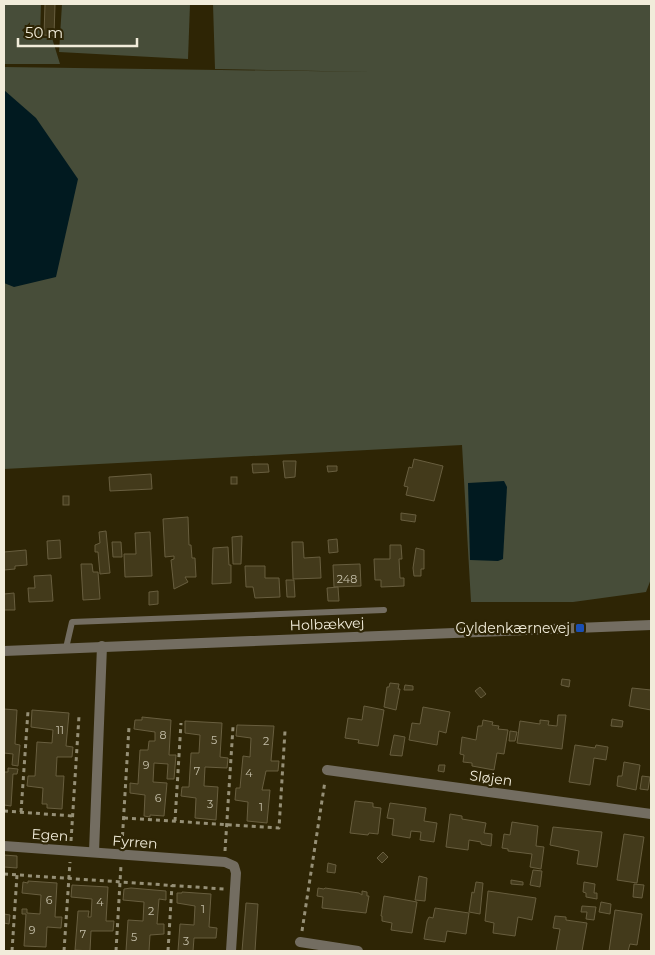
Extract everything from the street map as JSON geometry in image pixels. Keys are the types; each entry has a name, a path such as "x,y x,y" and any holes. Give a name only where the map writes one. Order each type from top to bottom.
{"street":[{"name":"Holbækvej","path":"4,651 651,625"},
{"name":"Fyrren","path":"102,646 94,852 225,862"},
{"name":"Sløjen","path":"327,770 651,814"},
{"name":"Egen","path":"4,846 94,852"},
{"path":"225,862 234,866 236,874 231,951"},
{"path":"300,942 358,951"}],"lane":[{"path":"66,648 72,622 384,610"}],"path":[{"path":"21,812 28,711"},
{"path":"64,951 79,716"},
{"path":"176,821 181,723"},
{"path":"116,951 129,727"},
{"path":"225,862 233,727"},
{"path":"124,818 279,828 285,731"},
{"path":"300,942 327,770"},
{"path":"4,811 73,816"},
{"path":"4,874 235,890"},
{"path":"12,951 17,875"},
{"path":"168,951 172,885"}],"green space":[{"path":"4,4 41,4 40,38 52,38 60,64 4,64"},
{"path":"62,4 190,4 188,59 59,52"},
{"path":"213,4 651,4 651,579 646,592 573,602 471,602 462,445 4,469 4,67 376,72 215,69"}],"water":[{"path":"4,90 36,118 78,179 56,277 14,287 4,283"},
{"path":"504,481 507,487 503,559 498,561 470,560 468,483"}],"building":[{"path":"45,4 55,4 54,36 44,35"},
{"path":"414,459 443,466 434,501 406,495 408,487 404,486 409,467 412,468"},
{"path":"283,461 296,461 295,477 285,478"},
{"path":"252,464 268,464 269,472 253,473"},
{"path":"327,466 337,466 337,471 328,472"},
{"path":"151,474 152,489 110,491 109,477"},
{"path":"231,477 237,477 237,484 231,484"},
{"path":"63,496 69,496 69,505 63,505"},
{"path":"401,513 416,515 415,522 401,520"},
{"path":"188,517 189,545 191,545 192,558 195,558 196,577 185,577 188,582 174,589 171,560 174,559 174,556 165,557 163,519"},
{"path":"106,531 110,573 100,574 98,552 95,552 95,545 100,543 99,532"},
{"path":"150,532 152,576 125,577 124,554 136,554 135,533"},
{"path":"242,536 241,564 233,564 232,537"},
{"path":"337,539 338,552 329,553 328,540"},
{"path":"60,540 61,558 48,559 47,541"},
{"path":"112,542 121,542 122,557 113,557"},
{"path":"292,542 303,542 304,558 320,557 321,578 293,579"},
{"path":"390,545 401,545 402,559 399,559 400,578 404,578 404,586 381,587 381,580 375,580 374,559 390,559"},
{"path":"228,547 231,583 212,584 213,548"},
{"path":"416,548 424,550 424,569 421,569 421,576 414,576 413,568"},
{"path":"26,550 27,565 15,566 15,569 4,570 4,552"},
{"path":"81,564 92,564 93,572 98,572 100,599 83,600"},
{"path":"360,564 361,586 334,587 333,565"},
{"path":"245,566 265,566 265,578 279,578 280,597 255,598 253,587 246,587"},
{"path":"51,575 53,601 29,602 28,588 35,588 34,576"},
{"path":"286,580 294,580 295,597 287,597"},
{"path":"338,587 339,601 328,601 327,588"},
{"path":"158,591 158,604 149,605 149,592"},
{"path":"14,593 15,610 4,610 4,594"},
{"path":"562,679 570,680 569,687 561,685"},
{"path":"390,683 399,684 398,689 400,689 396,710 384,707 387,687 389,687"},
{"path":"405,685 413,686 413,690 404,690"},
{"path":"480,687 486,694 481,698 475,691"},
{"path":"632,688 651,690 651,710 629,706"},
{"path":"364,706 384,710 378,746 358,743 359,740 345,738 348,718 362,720"},
{"path":"423,707 450,712 446,733 439,731 437,745 409,740 412,723 420,724"},
{"path":"4,709 17,710 15,744 20,745 18,766 12,765 13,754 4,753"},
{"path":"32,710 69,713 66,746 73,747 72,757 57,757 56,776 64,776 62,809 47,808 47,804 42,804 43,788 27,786 28,776 35,776 37,742 52,743 53,730 31,727"},
{"path":"558,715 566,715 562,749 517,743 520,721 540,724 540,720 549,721 548,725 557,726"},
{"path":"142,717 171,720 169,755 176,755 174,779 167,779 168,764 154,763 153,782 167,783 164,816 144,816 145,795 130,793 130,783 138,784 140,750 148,750 149,741 155,741 155,732 134,729 135,720 142,720"},
{"path":"612,719 623,721 622,727 611,726"},
{"path":"483,720 493,722 492,725 499,726 498,729 508,730 504,754 497,753 494,770 472,766 472,763 463,762 464,755 460,754 462,737 476,740 478,726 482,726"},
{"path":"185,721 222,723 220,757 228,758 227,768 205,767 204,786 218,787 216,820 195,818 196,798 181,796 182,787 189,787 191,753 199,753 200,735 185,733"},
{"path":"237,725 274,726 271,761 279,761 278,771 266,771 262,790 270,790 267,823 247,821 248,802 235,800 236,788 240,788 243,756 250,757 251,738 236,736"},
{"path":"510,731 517,732 515,741 509,741"},
{"path":"394,735 405,737 402,756 390,755"},
{"path":"575,745 595,748 596,745 608,747 606,760 594,758 590,785 569,782"},
{"path":"624,762 640,765 636,790 617,786 618,776 622,776"},
{"path":"439,765 445,765 444,772 438,771"},
{"path":"8,768 18,769 17,774 13,774 11,806 4,805 4,772 8,772"},
{"path":"642,776 650,777 648,790 640,789"},
{"path":"355,801 373,803 373,807 381,808 378,834 350,833"},
{"path":"390,803 426,808 424,821 437,823 434,842 420,840 421,832 411,831 410,838 392,835 394,819 387,818"},
{"path":"450,814 462,816 462,819 486,823 484,833 492,834 491,846 469,840 468,850 446,847"},
{"path":"512,822 538,826 536,846 544,847 541,869 530,867 532,854 508,851 508,849 502,848 504,834 510,835"},
{"path":"553,827 602,832 597,867 577,864 579,851 550,845"},
{"path":"624,834 644,837 637,883 617,880"},
{"path":"383,852 388,857 382,863 377,858"},
{"path":"4,855 17,856 17,868 4,867"},
{"path":"328,863 336,865 335,873 327,872"},
{"path":"533,870 542,871 540,887 530,885"},
{"path":"419,876 427,878 425,901 415,900"},
{"path":"511,880 523,882 523,885 511,884"},
{"path":"28,881 57,883 55,917 62,917 61,928 47,927 46,947 24,946 26,914 22,914 22,909 27,909 27,913 40,914 41,895 22,893 23,882 28,883"},
{"path":"476,882 483,883 480,914 469,912 472,892 474,893"},
{"path":"584,882 595,884 594,893 597,893 597,899 586,897 586,893 583,892"},
{"path":"634,884 644,885 642,898 633,897"},
{"path":"72,885 108,887 106,921 114,921 113,931 91,931 90,951 75,950 78,911 89,911 88,917 91,917 92,899 71,897"},
{"path":"318,888 359,893 362,895 362,891 367,892 367,896 369,896 366,913 322,908 323,897 317,896"},
{"path":"124,889 166,891 166,900 159,899 157,924 164,924 164,934 150,935 149,951 126,951 128,920 143,921 144,902 123,900"},
{"path":"488,891 536,898 532,920 518,917 515,936 493,933 494,923 485,921"},
{"path":"177,893 211,894 209,927 217,928 216,938 194,938 193,951 178,951 180,924 194,925 195,906 177,903"},
{"path":"384,896 417,902 412,933 391,930 392,923 382,921"},
{"path":"601,902 611,904 610,914 599,912"},
{"path":"246,903 258,904 255,951 242,951"},
{"path":"582,906 596,907 594,920 586,919 587,912 581,912"},
{"path":"435,908 469,913 466,934 447,931 445,942 424,939 427,921 429,917 433,918"},
{"path":"615,910 642,914 637,945 630,944 628,951 609,951"},
{"path":"4,914 10,915 9,924 4,923"},
{"path":"555,916 566,917 566,920 587,923 582,951 556,951 560,929 553,928"}],"place":[{"name":"Gyldenkærnevej","path":"580,628"}]}
